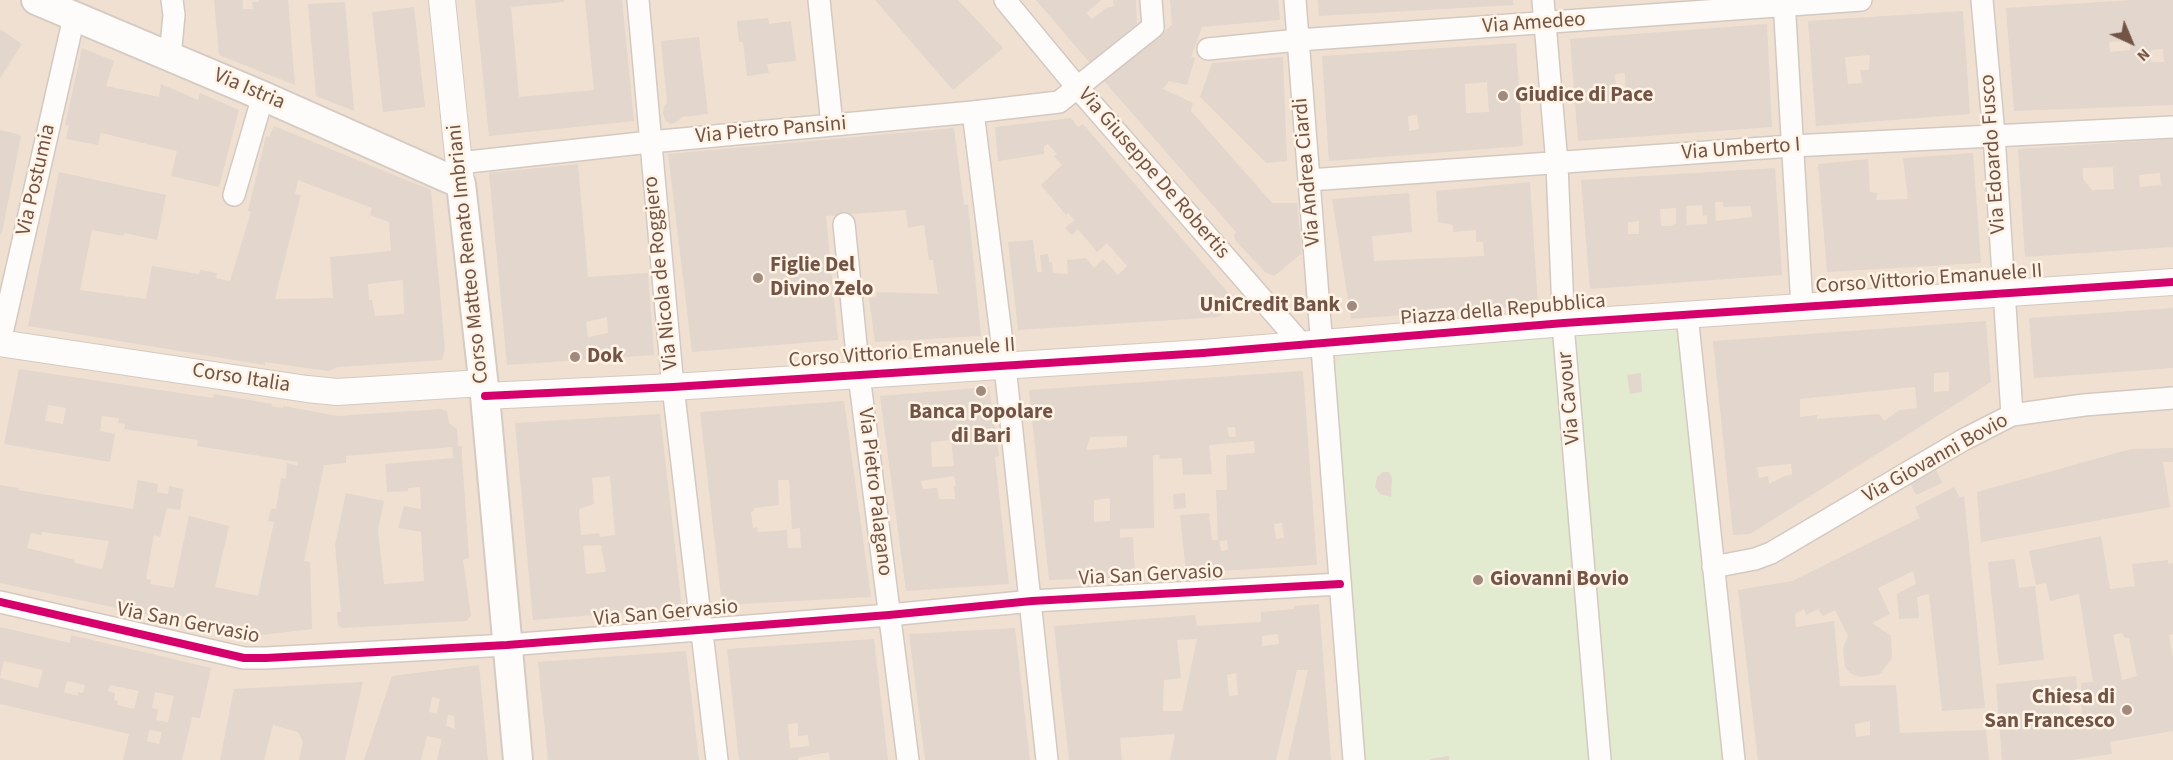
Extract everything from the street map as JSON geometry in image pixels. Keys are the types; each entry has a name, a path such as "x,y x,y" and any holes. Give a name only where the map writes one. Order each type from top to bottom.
{"main road":[{"name":"Via Istria","path":"36,0 263,96 460,173"},
{"name":"Corso Matteo Renato Imbriani","path":"460,173 484,389 518,760"}],"street":[{"path":"170,57 174,15 172,0"},
{"name":"Corso Matteo Renato Imbriani","path":"442,0 460,173"},
{"name":"Via Nicola de Roggiero","path":"638,0 674,387 717,760"},
{"path":"819,0 831,125"},
{"name":"Via Giuseppe De Robertis","path":"1005,0 1077,87 1312,345"},
{"name":"Via Pietro Pansini","path":"460,173 650,142 1059,102 1153,27 1151,0"},
{"name":"Via Andrea Ciardi","path":"1295,0 1309,180 1312,345"},
{"name":"Via Cavour","path":"1543,0 1557,164 1564,323 1600,760"},
{"name":"Via Amedeo","path":"1208,49 1298,40 1545,24 1725,4 1861,0"},
{"name":"Via Edoardo Fusco","path":"1982,0 1994,135 2012,415"},
{"path":"1784,2 1802,307"},
{"name":"Via Postumia","path":"0,343 74,17"},
{"path":"234,195 263,96"},
{"path":"973,112 1032,601 1047,760"},
{"name":"Via Umberto I","path":"1309,180 1792,146 2173,127"},
{"name":"Via Pietro Palagano","path":"844,224 859,375 908,760"},
{"name":"Corso Vittorio Emanuele II","path":"1688,315 2173,282"},
{"path":"1688,315 1734,760"},
{"name":"Piazza della Repubblica","path":"1312,345 1564,323 1688,315"},
{"name":"Corso Italia","path":"0,343 307,389 346,391 484,389"},
{"path":"1312,345 1340,584 1354,760"},
{"name":"Corso Vittorio Emanuele II","path":"484,389 674,387 1312,345"},
{"name":"Via Giovanni Bovio","path":"1713,567 1755,559 1771,553 1963,440 2012,415 2084,405 2173,398"},
{"name":"Via San Gervasio","path":"0,602 244,658 266,658 507,645 889,615 1032,601 1340,584"}],"shaded area":[{"path":"0,0 2173,0 2173,760 0,760"}],"green space":[{"path":"1671,329 1680,335 1725,760 1364,760 1334,369 1340,357 1349,352"}],"building":[{"path":"214,0 243,0 243,9 253,9 252,2 259,2 259,0 288,0 295,85 219,55"},
{"path":"475,0 564,0 564,2 511,7 519,97 594,90 585,0 622,0 634,121 489,136"},
{"path":"875,0 958,0 1003,48 953,90"},
{"path":"1036,0 1101,0 1086,13 1092,19 1106,8 1114,6 1113,0 1136,0 1137,24 1090,63"},
{"path":"1170,0 1278,0 1280,20 1202,27 1191,57 1195,58 1187,85 1169,81 1163,89 1193,103 1191,111 1272,203 1297,203 1302,253 1274,276 1265,272 1235,240 1236,232 1104,81 1172,25"},
{"path":"1318,0 1513,0 1514,5 1319,16"},
{"path":"2132,0 2173,0 2173,105 2014,111 2006,8","holes":["2130,41 2130,50 2110,52 2109,42","2163,49 2164,62 2151,62 2151,50"]},
{"path":"345,2 354,111 316,96 308,4"},
{"path":"414,7 425,107 383,112 372,12"},
{"path":"1963,11 1970,114 1816,126 1808,21","holes":["1870,55 1869,70 1860,70 1862,83 1848,84 1845,57"]},
{"path":"768,18 769,24 791,21 796,61 767,64 769,73 747,76 743,42 739,42 737,21"},
{"path":"1767,24 1772,127 1578,141 1570,39","holes":["1625,73 1626,94 1616,95 1615,74"]},
{"path":"0,29 22,44 0,78"},
{"path":"699,37 708,114 682,117 670,124 665,120 663,113 667,103 661,41"},
{"path":"1516,43 1523,146 1329,161 1322,56","holes":["1487,82 1489,112 1466,113 1465,84","1417,115 1419,129 1409,131 1408,116"]},
{"path":"82,48 114,61 106,86 159,97 161,84 198,100 200,93 239,110 219,187 171,176 177,151 101,133 98,145 66,139 69,126 65,125"},
{"path":"1283,57 1287,161 1266,163 1200,97 1212,63"},
{"path":"1071,118 1078,127 1083,124 1237,303 1219,317 1018,330 1008,242 1033,240 1037,272 1042,272 1040,255 1048,254 1049,262 1052,262 1053,273 1068,274 1067,260 1086,258 1094,268 1103,259 1118,275 1127,266 1107,243 1097,252 1078,229 1072,235 1065,228 1075,220 1068,213 1066,215 1041,185 1062,165 1054,156 1057,154 1048,144 1044,146 1044,154 998,161 995,127"},
{"path":"274,126 431,190 445,350 442,360 338,367 328,371 265,362 265,365 28,326 59,172 166,195 157,240 124,233 123,236 92,230 80,290 146,299 152,266 199,274 200,270 217,273 216,278 230,281 251,212 248,211 266,136 269,137","holes":["298,180 372,208 370,215 389,222 391,251 330,257 333,298 275,299 301,195 295,194","403,280 404,314 375,316 372,300 369,300 368,284"]},
{"name":"Figlie Del Divino Zelo","path":"954,128 964,205 968,205 981,336 875,342 869,298 876,297 877,292 938,294 933,260 929,260 924,225 908,228 906,210 826,216 838,340 692,352 668,154"},
{"path":"0,130 21,136 0,234"},
{"path":"2173,139 2173,247 2025,257 2018,149","holes":["2113,167 2114,189 2092,190 2083,179 2083,168","2160,173 2161,185 2140,187 2139,175"]},
{"path":"1973,153 1981,263 1827,272 1818,164 1868,159 1870,192 1877,193 1876,200 1908,199 1903,158"},
{"path":"578,164 588,277 648,273 654,355 507,365 489,173","holes":["607,317 608,333 588,337 586,322"]},
{"path":"1775,168 1782,275 1590,289 1581,180","holes":["1715,202 1723,202 1723,207 1751,206 1752,217 1716,221","1702,205 1703,216 1707,215 1707,224 1687,225 1686,206","1676,208 1676,223 1672,226 1661,226 1660,209","1639,221 1639,234 1628,234 1628,222"]},
{"path":"1530,182 1538,305 1351,319 1332,199 1409,193 1412,232 1372,236 1374,261 1484,256 1483,242 1476,242 1476,230 1453,232 1453,225 1438,222 1436,191"},
{"path":"2173,308 2173,368 2034,378 2029,318"},
{"path":"1986,321 1991,382 1750,534 1733,535 1713,341","holes":["1949,372 1949,391 1934,392 1934,373","1915,387 1917,408 1900,410 1884,421 1879,414 1817,419 1817,415 1800,417 1800,399","1791,464 1792,475 1769,484 1768,476 1759,478 1757,467"]},
{"path":"19,369 213,398 214,394 272,404 271,406 338,416 441,409 447,411 449,423 457,429 458,446 462,446 469,558 463,560 471,616 466,621 342,628 338,625 337,612 341,612 335,545 346,493 384,501 378,530 384,584 424,581 421,532 398,528 404,506 421,509 420,487 408,488 408,491 387,492 385,464 453,458 452,447 346,456 346,463 324,465 304,561 310,562 312,629 261,635 157,610 154,616 0,583 0,485 133,509 138,480 158,484 157,492 168,494 169,486 183,489 180,510 167,508 160,537 154,535 146,579 151,580 150,584 174,587 189,516 229,526 215,587 258,596 274,522 268,521 271,509 276,509 281,478 286,479 287,463 297,466 298,462 197,446 198,440 124,429 125,424 118,423 119,418 102,416 100,431 115,434 110,462 4,444","holes":["48,405 66,408 63,424 45,421","42,532 109,541 102,569 27,548 31,533 41,535"]},
{"path":"1303,371 1317,565 1186,573 1180,515 1209,513 1212,540 1218,540 1216,490 1227,490 1226,455 1255,453 1254,441 1209,445 1212,474 1183,475 1182,458 1159,459 1160,455 1153,455 1154,528 1120,529 1120,538 1133,537 1135,577 1049,580 1029,390","holes":["1227,427 1235,427 1236,437 1229,437","1127,436 1127,447 1086,450 1090,437","1110,498 1110,521 1094,522 1094,500","1282,523 1284,538 1276,539 1274,524","1227,540 1228,550 1221,551 1219,541"]},
{"path":"1641,373 1642,392 1630,394 1627,375"},
{"path":"989,387 999,456 995,457 1009,584 906,591 880,396","holes":["951,440 954,466 932,467 931,442","954,476 955,499 939,499 937,488 923,489 921,481"]},
{"path":"844,401 871,597 722,605 700,412","holes":["778,480 789,480 792,529 800,528 801,548 788,548 787,530 758,532 757,527 753,528 751,512 754,508 779,505"]},
{"path":"660,414 682,608 533,620 515,423","holes":["610,476 615,535 600,537 599,533 581,535 579,509 594,504 592,478","601,545 606,572 586,574 583,546"]},
{"path":"2173,448 2173,462 2163,462 2170,507 1981,542 1977,492 2131,449"},
{"path":"1936,470 1942,483 1916,495 1910,483"},
{"path":"1383,472 1389,472 1392,478 1391,497 1380,494 1375,487 1377,477"},
{"path":"1954,487 1960,498 1964,496 1985,708 1942,711 1929,594 1917,597 1919,618 1899,619 1897,594 1916,584 1913,571 1878,588 1890,614 1872,623 1891,636 1892,658 1879,675 1860,677 1852,674 1845,667 1843,648 1848,636 1835,610 1823,616 1818,609 1806,615 1804,609 1795,614 1796,627 1834,621 1840,686 1896,685 1900,733 1986,730 1989,760 1758,760 1738,590 1792,581 1920,518 1915,507","holes":["1870,721 1870,735 1856,737 1855,724"]},
{"path":"1185,493 1186,508 1174,509 1173,494"},
{"path":"2101,536 2110,589 2135,586 2132,564 2168,560 2168,564 2173,563 2173,634 2169,635 2173,658 2173,731 2110,742 2112,754 2071,760 2002,760 1996,684 2076,676 2078,699 2069,700 2071,718 2082,717 2081,683 2093,682 2079,594 2050,601 2046,583 2036,585 2029,551","holes":["2122,633 2125,638 2129,638 2137,676 2122,680 2113,635"]},
{"path":"2015,559 2019,588 2035,586 2044,660 1999,665 1988,562"},
{"path":"1319,604 1331,760 1288,760 1308,670 1297,670 1276,760 1170,760 1175,734 1120,738 1122,760 1069,760 1054,626 1195,615 1197,626 1261,622 1261,612 1294,609 1294,606","holes":["1278,634 1279,644 1262,646 1262,636","1197,639 1182,711 1163,711 1164,680 1181,678 1177,640","1236,673 1238,695 1229,696 1227,675"]},
{"path":"0,627 70,643 71,635 211,668 200,718 192,717 182,760 123,760 129,734 0,704 0,678 38,688 43,670 4,661 0,677","holes":["67,681 85,685 83,693 78,692 78,696 64,692","110,685 139,691 134,709 117,705 118,701 114,700 115,693 108,691","155,692 174,696 168,722 156,720 158,709 152,708","149,730 162,732 159,744 147,741"]},
{"path":"1015,628 1030,760 925,760 909,634"},
{"path":"874,639 888,760 830,760 829,752 798,758 798,760 739,760 727,649","holes":["798,723 798,736 808,735 809,746 790,748 788,724"]},
{"path":"686,651 699,760 548,760 538,662"},
{"path":"479,665 488,760 437,760 442,739 427,736 421,760 364,760 392,676","holes":["432,697 440,699 437,714 429,712","448,715 454,716 455,729 446,726"]},
{"path":"363,682 345,760 299,760 303,742 298,732 273,725 264,760 220,760 234,689"},
{"path":"1449,756 1449,760 1430,760 1430,759"}],"cycle path":[{"path":"485,396 673,387 1203,353 1564,323 2173,282"},
{"path":"0,602 244,658 266,658 507,645 889,615 1032,601 1340,584"}],"place":[{"name":"Giudice di Pace","path":"1503,96"},
{"name":"Figlie Del Divino Zelo","path":"758,278"},
{"name":"UniCredit Bank","path":"1352,306"},
{"name":"Dok","path":"575,357"},
{"name":"Banca Popolare di Bari","path":"981,391"},
{"name":"Giovanni Bovio","path":"1478,580"},
{"name":"Chiesa di San Francesco","path":"2127,710"}]}
